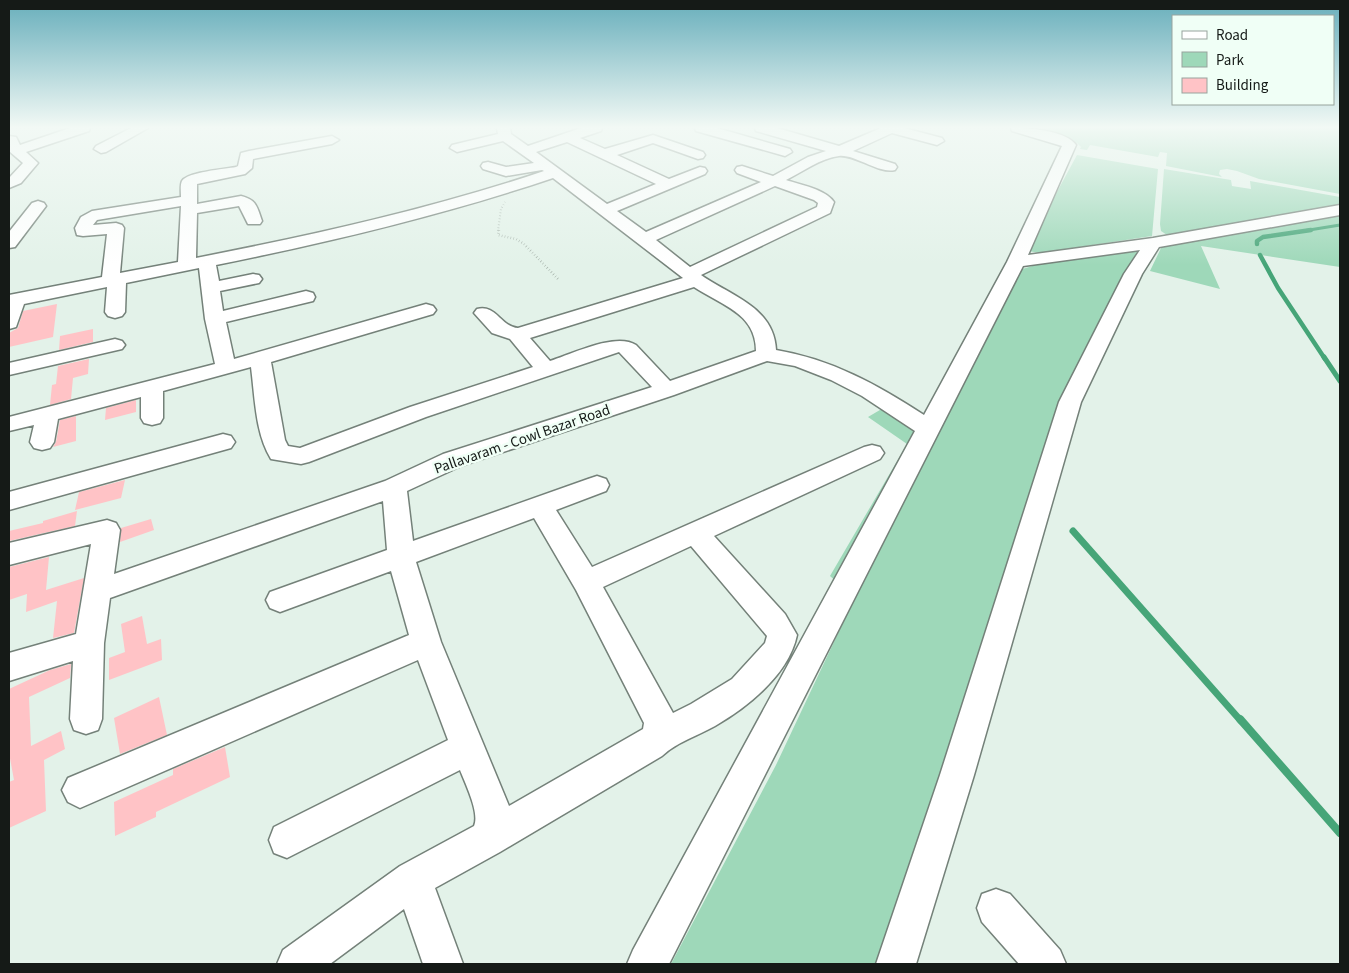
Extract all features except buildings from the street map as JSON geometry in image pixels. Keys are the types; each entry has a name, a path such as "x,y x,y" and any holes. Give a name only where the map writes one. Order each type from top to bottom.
{"street":[{"path":"9,184 22,173"},
{"path":"187,266 189,182 227,173"},
{"path":"9,324 13,301 288,245 479,198 513,187 529,173"},
{"path":"555,173 692,277 755,319 764,333 766,354 808,363 840,377 883,399 928,429"},
{"path":"646,173 668,184"},
{"path":"600,206 694,173"},
{"path":"484,313 498,330 504,333 519,334 692,277 824,210 826,202 819,197 751,173"},
{"path":"645,240 788,173"},
{"path":"647,964 1016,262 1057,173"},
{"path":"600,206 623,190"},
{"path":"115,312 116,228 79,236 87,220 92,216 240,201 248,204 254,221"},
{"path":"9,243 38,206"},
{"path":"1016,262 1152,243 1340,210"},
{"path":"896,964 957,775 1070,402 1133,274 1152,243"},
{"path":"207,262 215,319 226,368"},
{"path":"212,288 253,279"},
{"path":"215,319 306,297"},
{"path":"9,424 226,368 426,310"},
{"path":"519,334 520,339 546,368"},
{"path":"9,369 115,345"},
{"path":"260,358 272,440 279,453 301,456 418,412 617,346 624,346 666,390"},
{"name":"Pallavaram - Cowl Bazar Road","path":"98,591 394,488 452,460 666,390 766,354"},
{"path":"152,387 152,418"},
{"path":"42,442 47,414"},
{"path":"9,501 223,442"},
{"path":"586,582 872,453"},
{"path":"280,600 597,485"},
{"path":"394,488 401,556 426,642 491,806 494,822 487,839"},
{"path":"540,506 586,582 660,722 660,736"},
{"path":"9,554 107,530 89,643 86,719"},
{"path":"297,964 413,879 487,839 650,745 660,736 703,715 743,689 779,649 782,635 775,623 695,533"},
{"path":"80,790 426,642"},
{"path":"9,666 89,643"},
{"path":"287,840 468,748"},
{"path":"413,879 443,964"},
{"path":"996,908 1046,964"}],"path":[{"path":"513,187 501,209 498,235 516,239 524,244 558,279"}],"green space":[{"path":"1067,173 1158,173 1152,236 1040,253 1028,251 1027,247"},
{"path":"1164,173 1191,173 1231,180 1232,186 1251,189 1250,181 1340,197 1340,207 1176,235 1167,235 1161,231"},
{"path":"1204,173 1219,173 1222,177"},
{"path":"1244,173 1340,173 1340,194 1259,179"},
{"path":"1340,214 1340,267 1201,246 1220,289 1150,271 1161,248 1169,244"},
{"path":"1144,248 1115,303 984,680 898,964 671,964 776,765 890,523 1019,270 1046,262"},
{"path":"885,407 918,433 840,585 830,576 907,444 868,417"}],"waterway":[{"path":"1303,231 1340,225"},
{"path":"1257,244 1257,241 1263,237 1311,230"},
{"path":"1260,255 1278,288 1325,359"},
{"path":"1324,357 1340,381"},
{"path":"1073,531 1241,721"},
{"path":"1240,719 1340,833"}]}
